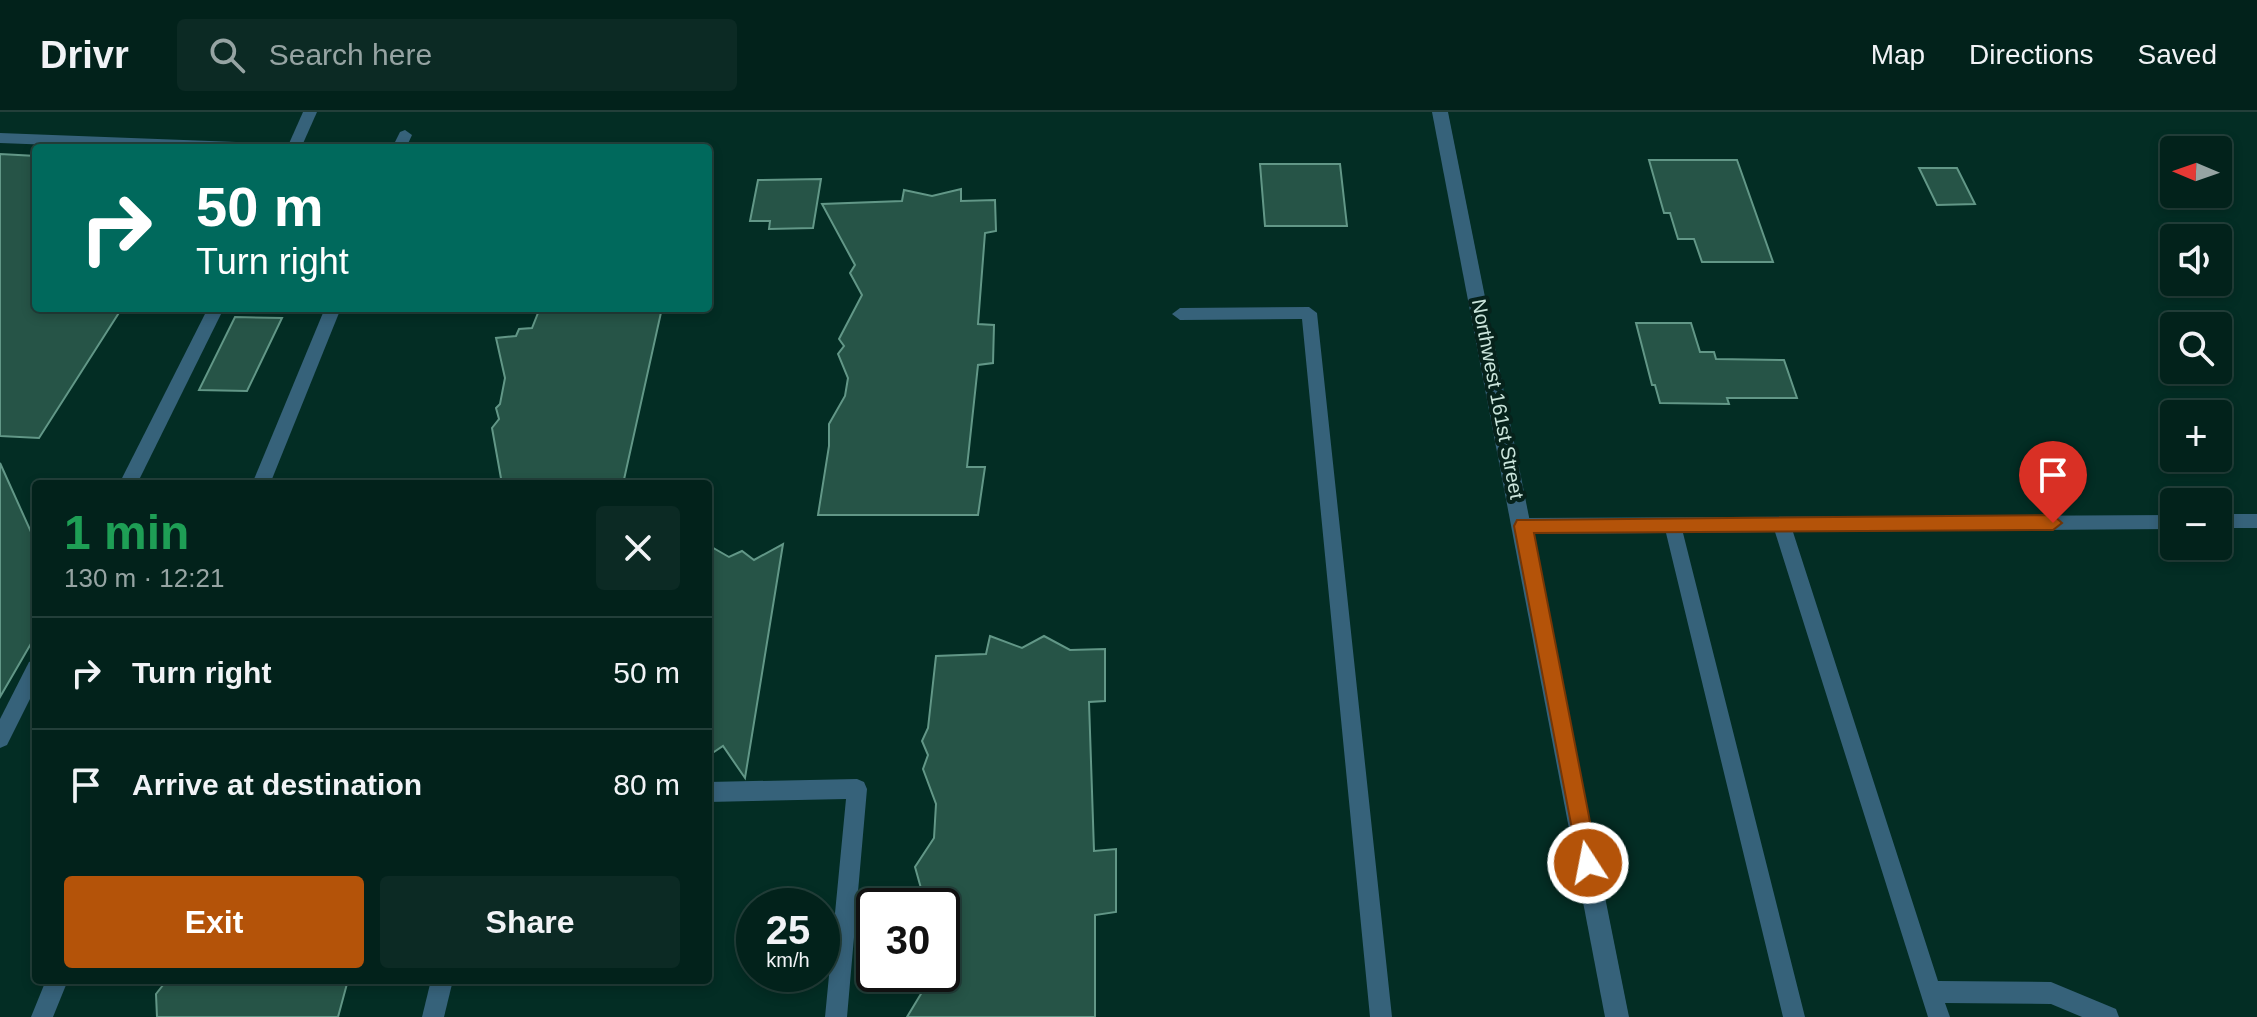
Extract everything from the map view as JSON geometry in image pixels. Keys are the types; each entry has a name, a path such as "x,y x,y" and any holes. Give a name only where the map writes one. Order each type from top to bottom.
{"street":[{"name":"Northwest 161st Street","path":"1440,112 1617,1017"}],"lane":[{"path":"296,144 310,112"},
{"path":"0,138 158,144"},
{"path":"130,480 214,312"},
{"path":"263,480 331,312"},
{"path":"1180,314 1309,313 1381,1017"},
{"path":"2232,521 2257,521"},
{"path":"1523,526 2160,522"},
{"path":"1782,525 1939,1017"},
{"path":"1673,526 1794,1017"},
{"path":"0,739 32,676"},
{"path":"712,792 857,789 836,1017"},
{"path":"42,1017 55,984"},
{"path":"433,1017 441,984"},
{"path":"1932,992 2051,993 2108,1017"}],"building":[{"path":"0,154 32,156 32,312 119,312 39,438 0,436"},
{"path":"1649,160 1737,160 1773,262 1702,262 1694,239 1678,239 1670,213 1664,213"},
{"path":"1260,164 1340,164 1347,226 1265,226"},
{"path":"1919,168 1957,168 1975,204 1937,205"},
{"path":"821,179 813,228 769,229 770,221 750,221 758,180"},
{"path":"961,189 961,201 995,200 996,231 985,233 978,324 994,325 993,363 978,365 967,467 985,467 978,515 818,515 829,446 829,424 845,396 848,378 838,354 844,346 839,339 862,295 850,273 855,265 822,204 902,201 904,190 932,196"},
{"path":"538,312 661,312 624,480 501,480 492,428 499,419 496,408 500,404 505,378 496,338 516,336 519,329 532,328"},
{"path":"235,317 282,318 247,391 199,390"},
{"path":"1636,323 1691,323 1700,352 1714,352 1716,359 1784,360 1797,398 1727,398 1729,404 1660,403 1655,385 1652,385"},
{"path":"0,463 32,534 32,642 0,697"},
{"path":"783,544 745,778 723,746 712,753 712,547 729,557 742,551 754,560"},
{"path":"990,636 1022,648 1044,636 1070,650 1105,649 1105,701 1089,702 1094,851 1116,849 1116,912 1095,915 1095,1017 907,1017 922,992 960,992 960,888 921,888 915,867 934,838 936,804 923,769 928,755 922,741 928,728 936,656 986,654"},
{"path":"164,984 347,984 338,1017 157,1017 156,994"}],"route":[{"path":"1588,863 1523,526 2053,523"}]}
